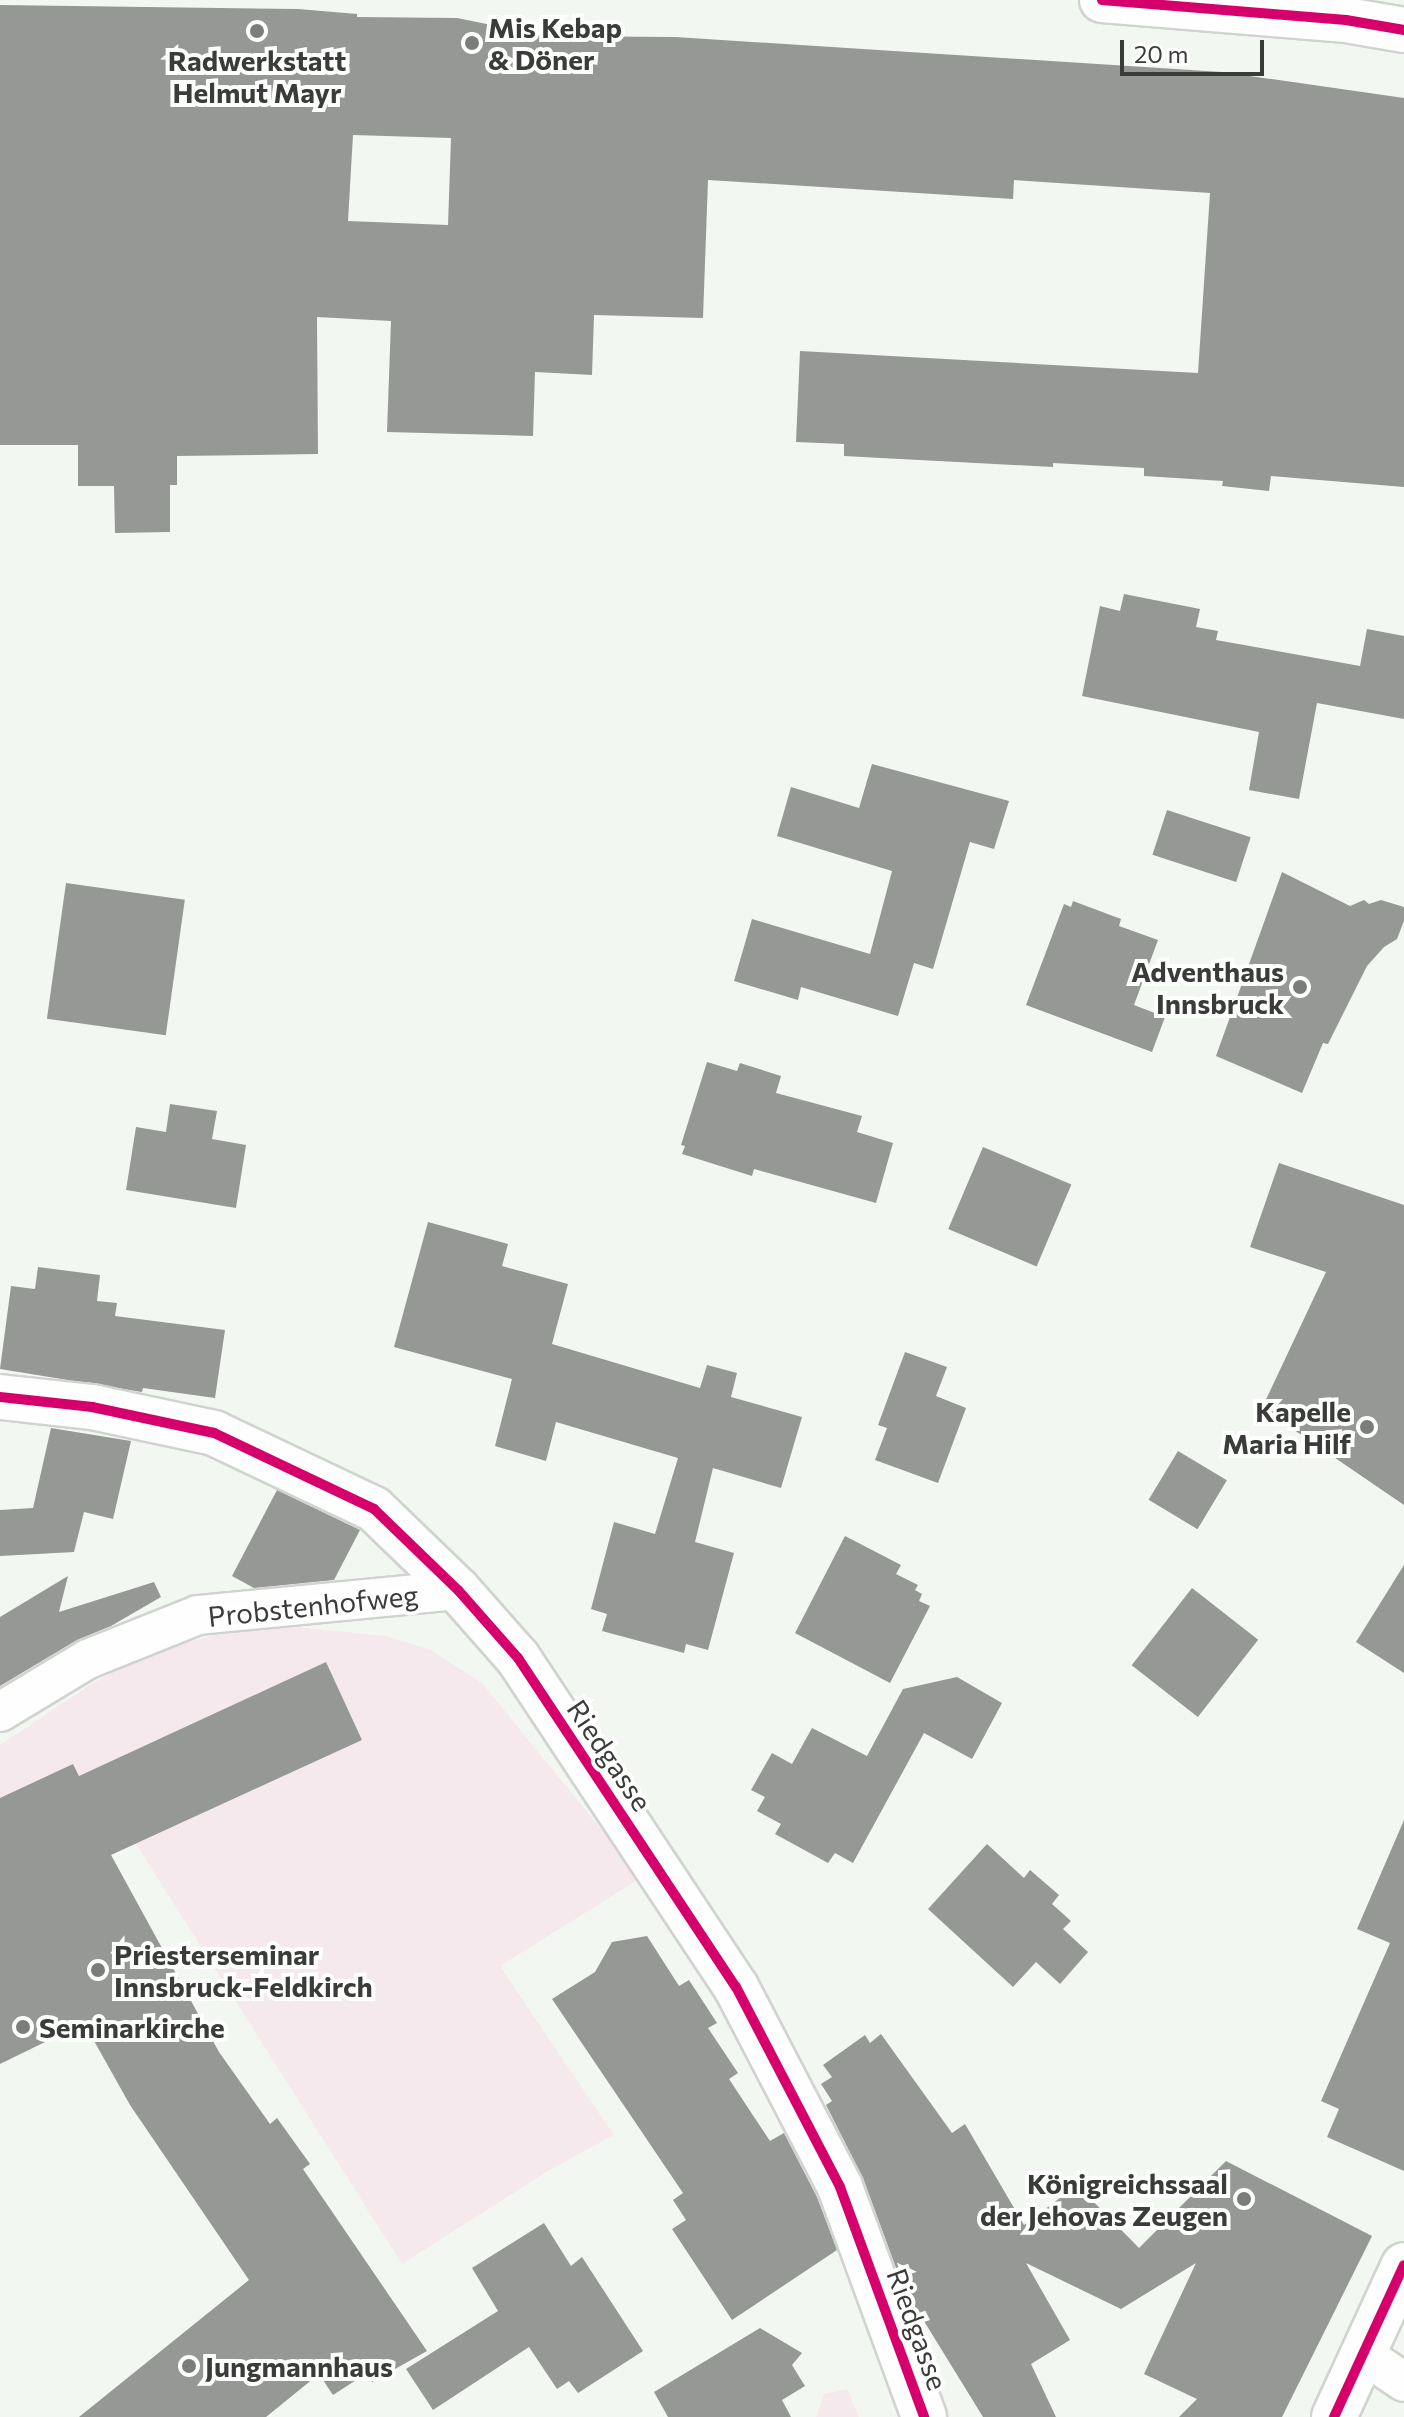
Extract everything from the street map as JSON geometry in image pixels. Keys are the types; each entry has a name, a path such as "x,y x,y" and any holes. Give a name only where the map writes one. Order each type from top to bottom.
{"street":[{"path":"1102,0 1315,17 1404,30"},
{"name":"Riedgasse","path":"0,1397 92,1407 214,1433 374,1509 458,1590 518,1658 736,1987 840,2187 924,2417"},
{"name":"Probstenhofweg","path":"0,1712 88,1659 198,1615 458,1590"},
{"path":"1334,2417 1404,2265"},
{"path":"1364,2355 1404,2382"}],"shaded area":[{"path":"296,1627 386,1636 431,1650 482,1683 641,1878 500,1966 614,2135 548,2171 402,2264 136,1844 361,1740 326,1662 79,1776 73,1764 0,1798 0,1745 93,1683 146,1655 227,1631"},
{"path":"847,2389 859,2417 816,2417 824,2394"}],"building":[{"path":"0,5 298,9 357,14 357,17 457,18 546,36 675,37 1222,72 1404,98 1404,487 1271,476 1269,491 1222,486 1223,481 1144,476 1144,468 1053,463 1053,467 844,456 844,444 796,442 800,351 1198,373 1210,193 1014,180 1013,199 708,180 703,318 594,315 592,375 535,372 533,436 387,432 391,321 317,317 318,454 177,456 177,485 170,485 170,532 115,533 114,486 78,486 78,445 0,445","holes":["353,135 451,138 448,225 348,221"]},
{"path":"1124,594 1200,609 1196,627 1218,631 1216,640 1360,666 1367,629 1404,636 1404,719 1317,703 1299,799 1249,790 1259,732 1082,696 1100,606 1120,611"},
{"path":"872,764 1009,801 994,849 970,842 933,969 914,963 898,1016 801,987 798,1000 734,981 752,919 870,954 892,871 777,836 791,787 859,808"},
{"path":"1167,810 1251,837 1236,882 1152,855"},
{"name":"Adventhaus Innsbruck","path":"1282,872 1350,906 1364,900 1369,904 1381,900 1404,907 1404,921 1397,939 1384,947 1367,966 1328,1044 1323,1043 1302,1093 1216,1056"},
{"path":"66,883 185,900 166,1035 47,1019"},
{"path":"1073,901 1121,919 1119,926 1158,940 1134,1005 1165,1017 1152,1052 1026,1005 1064,904 1071,907"},
{"path":"707,1062 737,1071 740,1063 781,1076 776,1093 862,1116 857,1132 893,1143 876,1203 754,1169 752,1176 682,1154 685,1146 681,1145"},
{"path":"170,1104 217,1111 212,1139 246,1145 236,1208 126,1190 136,1127 166,1132"},
{"path":"983,1147 1071,1185 1037,1266 948,1229"},
{"path":"1279,1163 1404,1205 1404,1505 1262,1408 1326,1272 1250,1247"},
{"path":"428,1222 508,1244 502,1266 568,1284 552,1344 700,1388 707,1365 737,1373 731,1397 802,1417 781,1488 713,1468 695,1542 734,1553 708,1650 686,1644 684,1653 602,1631 607,1614 591,1609 614,1522 655,1534 678,1458 556,1422 546,1461 495,1446 512,1379 394,1347"},
{"path":"38,1267 100,1275 97,1301 117,1303 115,1316 225,1330 215,1398 143,1388 142,1392 0,1369 11,1286 35,1289"},
{"path":"905,1352 947,1367 936,1396 966,1408 938,1483 875,1460 887,1428 878,1425"},
{"path":"51,1428 131,1441 113,1519 84,1512 74,1552 0,1556 0,1510 33,1508"},
{"path":"1178,1451 1227,1480 1198,1529 1149,1500"},
{"path":"277,1490 360,1530 334,1580 254,1588 232,1576"},
{"path":"845,1536 901,1565 896,1574 918,1585 915,1590 922,1594 919,1601 930,1606 890,1683 795,1633"},
{"path":"1404,1565 1404,1673 1356,1642"},
{"path":"68,1576 59,1612 154,1582 161,1597 111,1626 77,1640 0,1686 0,1617"},
{"path":"1192,1588 1258,1640 1198,1717 1132,1665"},
{"path":"326,1662 362,1740 111,1855 219,2052 270,2124 277,2118 310,2164 303,2169 427,2351 372,2382 367,2373 333,2395 319,2374 266,2417 79,2417 249,2280 130,2105 84,2023 0,2064 0,1798 73,1764 79,1776"},
{"path":"957,1677 1002,1703 972,1759 924,1733 853,1863 835,1853 828,1863 775,1834 781,1824 757,1811 765,1797 751,1790 772,1753 792,1764 812,1728 867,1756 903,1689"},
{"path":"1404,1820 1404,2171 1327,2137 1339,2109 1321,2101 1390,1943 1357,1929"},
{"path":"987,1844 1024,1878 1030,1870 1059,1895 1052,1904 1071,1921 1063,1929 1088,1952 1060,1984 1036,1962 1013,1987 928,1909"},
{"path":"647,1936 679,1986 689,1980 717,2023 708,2028 738,2073 729,2079 770,2141 784,2133 817,2197 837,2250 732,2320 672,2229 686,2220 673,2200 683,2193 552,1999 595,1972 612,1942"},
{"path":"881,2034 952,2133 965,2124 1024,2225 1077,2185 1139,2248 1226,2161 1372,2236 1282,2417 1179,2417 1197,2399 1144,2374 1196,2263 1121,2309 1026,2263 1070,2340 1031,2364 1056,2417 983,2417 903,2287 863,2178 826,2105 832,2101 821,2084 832,2077 823,2065 865,2035 870,2043"},
{"path":"544,2223 571,2266 582,2257 643,2351 578,2393 569,2381 557,2389 529,2347 433,2410 406,2369 498,2311 472,2268"},
{"path":"760,2328 802,2353 792,2365 805,2386 782,2400 791,2417 668,2417 654,2392"}],"cycle path":[{"path":"1102,0 1346,20 1404,30"},
{"path":"0,1397 92,1407 214,1433 374,1509 458,1590 518,1658 736,1987 840,2187 924,2417"},
{"path":"1334,2417 1404,2265"}],"place":[{"name":"Radwerkstatt Helmut Mayr","path":"257,31"},
{"name":"Mis Kebap & Döner","path":"472,43"},
{"name":"Adventhaus Innsbruck","path":"1300,987"},
{"name":"Kapelle Maria Hilf","path":"1367,1427"},
{"name":"Priesterseminar Innsbruck-Feldkirch","path":"98,1970"},
{"name":"Seminarkirche","path":"23,2027"},
{"name":"Königreichssaal der Jehovas Zeugen","path":"1244,2199"},
{"name":"Jungmannhaus","path":"189,2366"}]}
